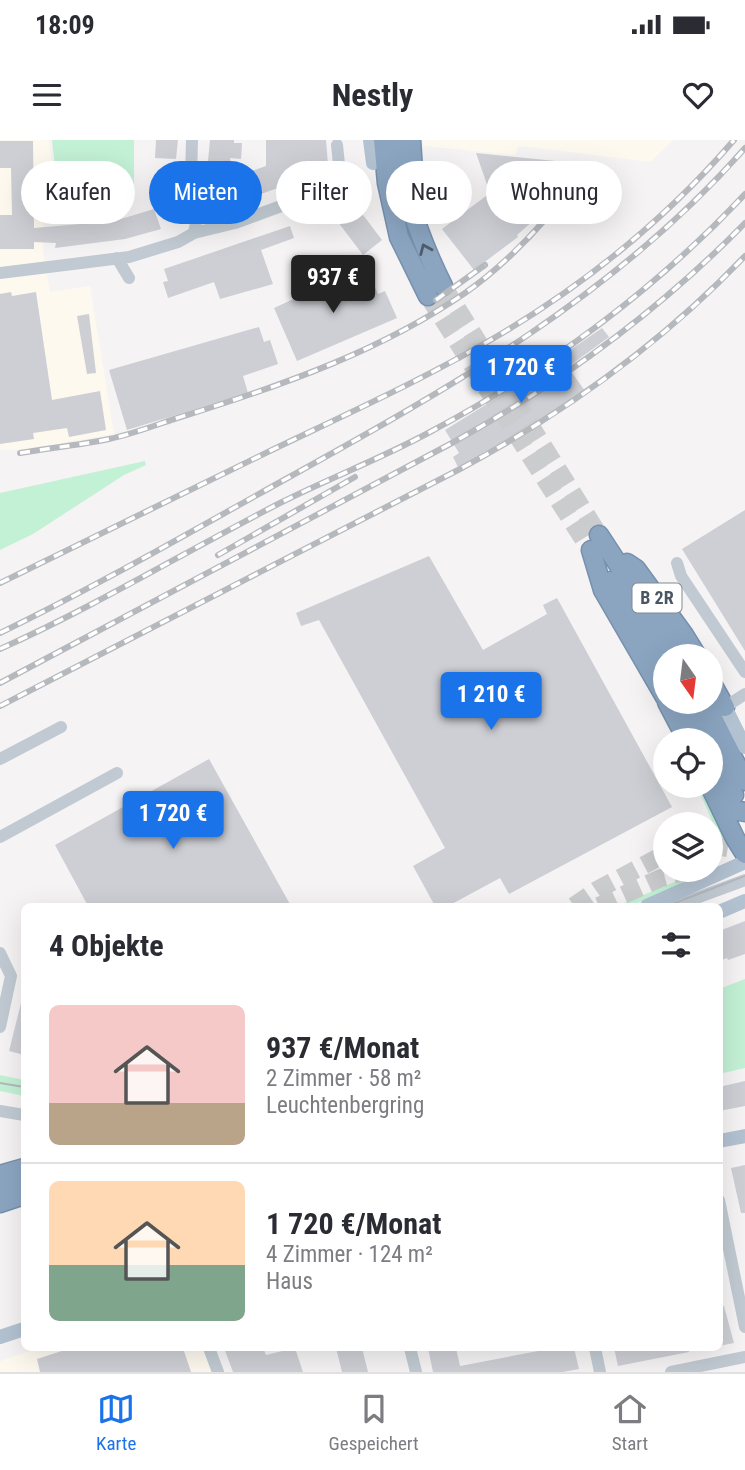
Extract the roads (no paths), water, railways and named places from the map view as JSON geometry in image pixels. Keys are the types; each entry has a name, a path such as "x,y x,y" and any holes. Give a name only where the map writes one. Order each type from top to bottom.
{"highway":[{"path":"383,140 387,183 399,237"},
{"path":"397,140 400,161"},
{"path":"411,140 413,161"},
{"path":"373,163 379,200 387,219 435,291 417,224"},
{"path":"596,544 603,590 653,677"},
{"name":"B 2R","path":"596,544 669,644"},
{"name":"B 2R","path":"596,544 636,569 690,644"},
{"name":"B 2R","path":"596,544 653,645"},
{"path":"723,703 725,707"},
{"path":"709,714 739,788"},
{"path":"723,766 739,788"},
{"path":"716,798 745,854"},
{"path":"721,808 745,812"},
{"path":"0,1162 21,1156"},
{"path":"0,1175 21,1169"},
{"path":"0,1189 21,1182"},
{"path":"0,1203 21,1196"}],"main road":[{"path":"370,140 373,163"},
{"path":"725,707 745,747"},
{"path":"654,903 745,862"},
{"path":"723,910 745,901"},
{"path":"723,1140 745,1136"},
{"path":"0,1337 21,1330"}],"street":[{"path":"192,140 191,178 197,217 194,233"},
{"path":"0,273 117,258 235,223 341,184 337,145"},
{"path":"117,258 129,278"},
{"path":"677,563 681,576 745,672"},
{"path":"725,707 745,694"},
{"path":"0,759 61,727"},
{"path":"0,837 117,773"},
{"path":"683,903 745,880"},
{"path":"0,953 11,976 0,1027"},
{"path":"0,1111 21,1114"},
{"path":"723,1220 745,1328"},
{"path":"210,1351 218,1372"},
{"path":"411,1351 416,1372"},
{"path":"596,1351 600,1372"},
{"path":"671,1372 745,1357"}],"tunnel":[{"path":"443,286 599,535"},
{"path":"428,296 585,542"},
{"path":"723,847 745,851"},
{"path":"578,903 653,860"},
{"path":"606,903 653,882"}],"tram line":[{"path":"675,903 745,876"},
{"path":"0,1083 21,1086"}],"railway":[{"path":"0,583 441,368 494,338 559,296 622,249 680,197 734,140"},
{"path":"0,633 108,578 347,445 470,373 530,334 643,248 695,200 745,148"},
{"path":"0,649 107,596 282,502 412,441 516,382 557,355 636,295 674,263 745,194"},
{"path":"0,683 452,443 531,396 643,316 745,223"},
{"path":"20,453 130,434 332,364 401,332 465,293 497,268 541,224"},
{"path":"0,706 499,447 575,400 646,347 745,256"},
{"path":"436,300 485,265"},
{"path":"218,555 355,477"}]}
